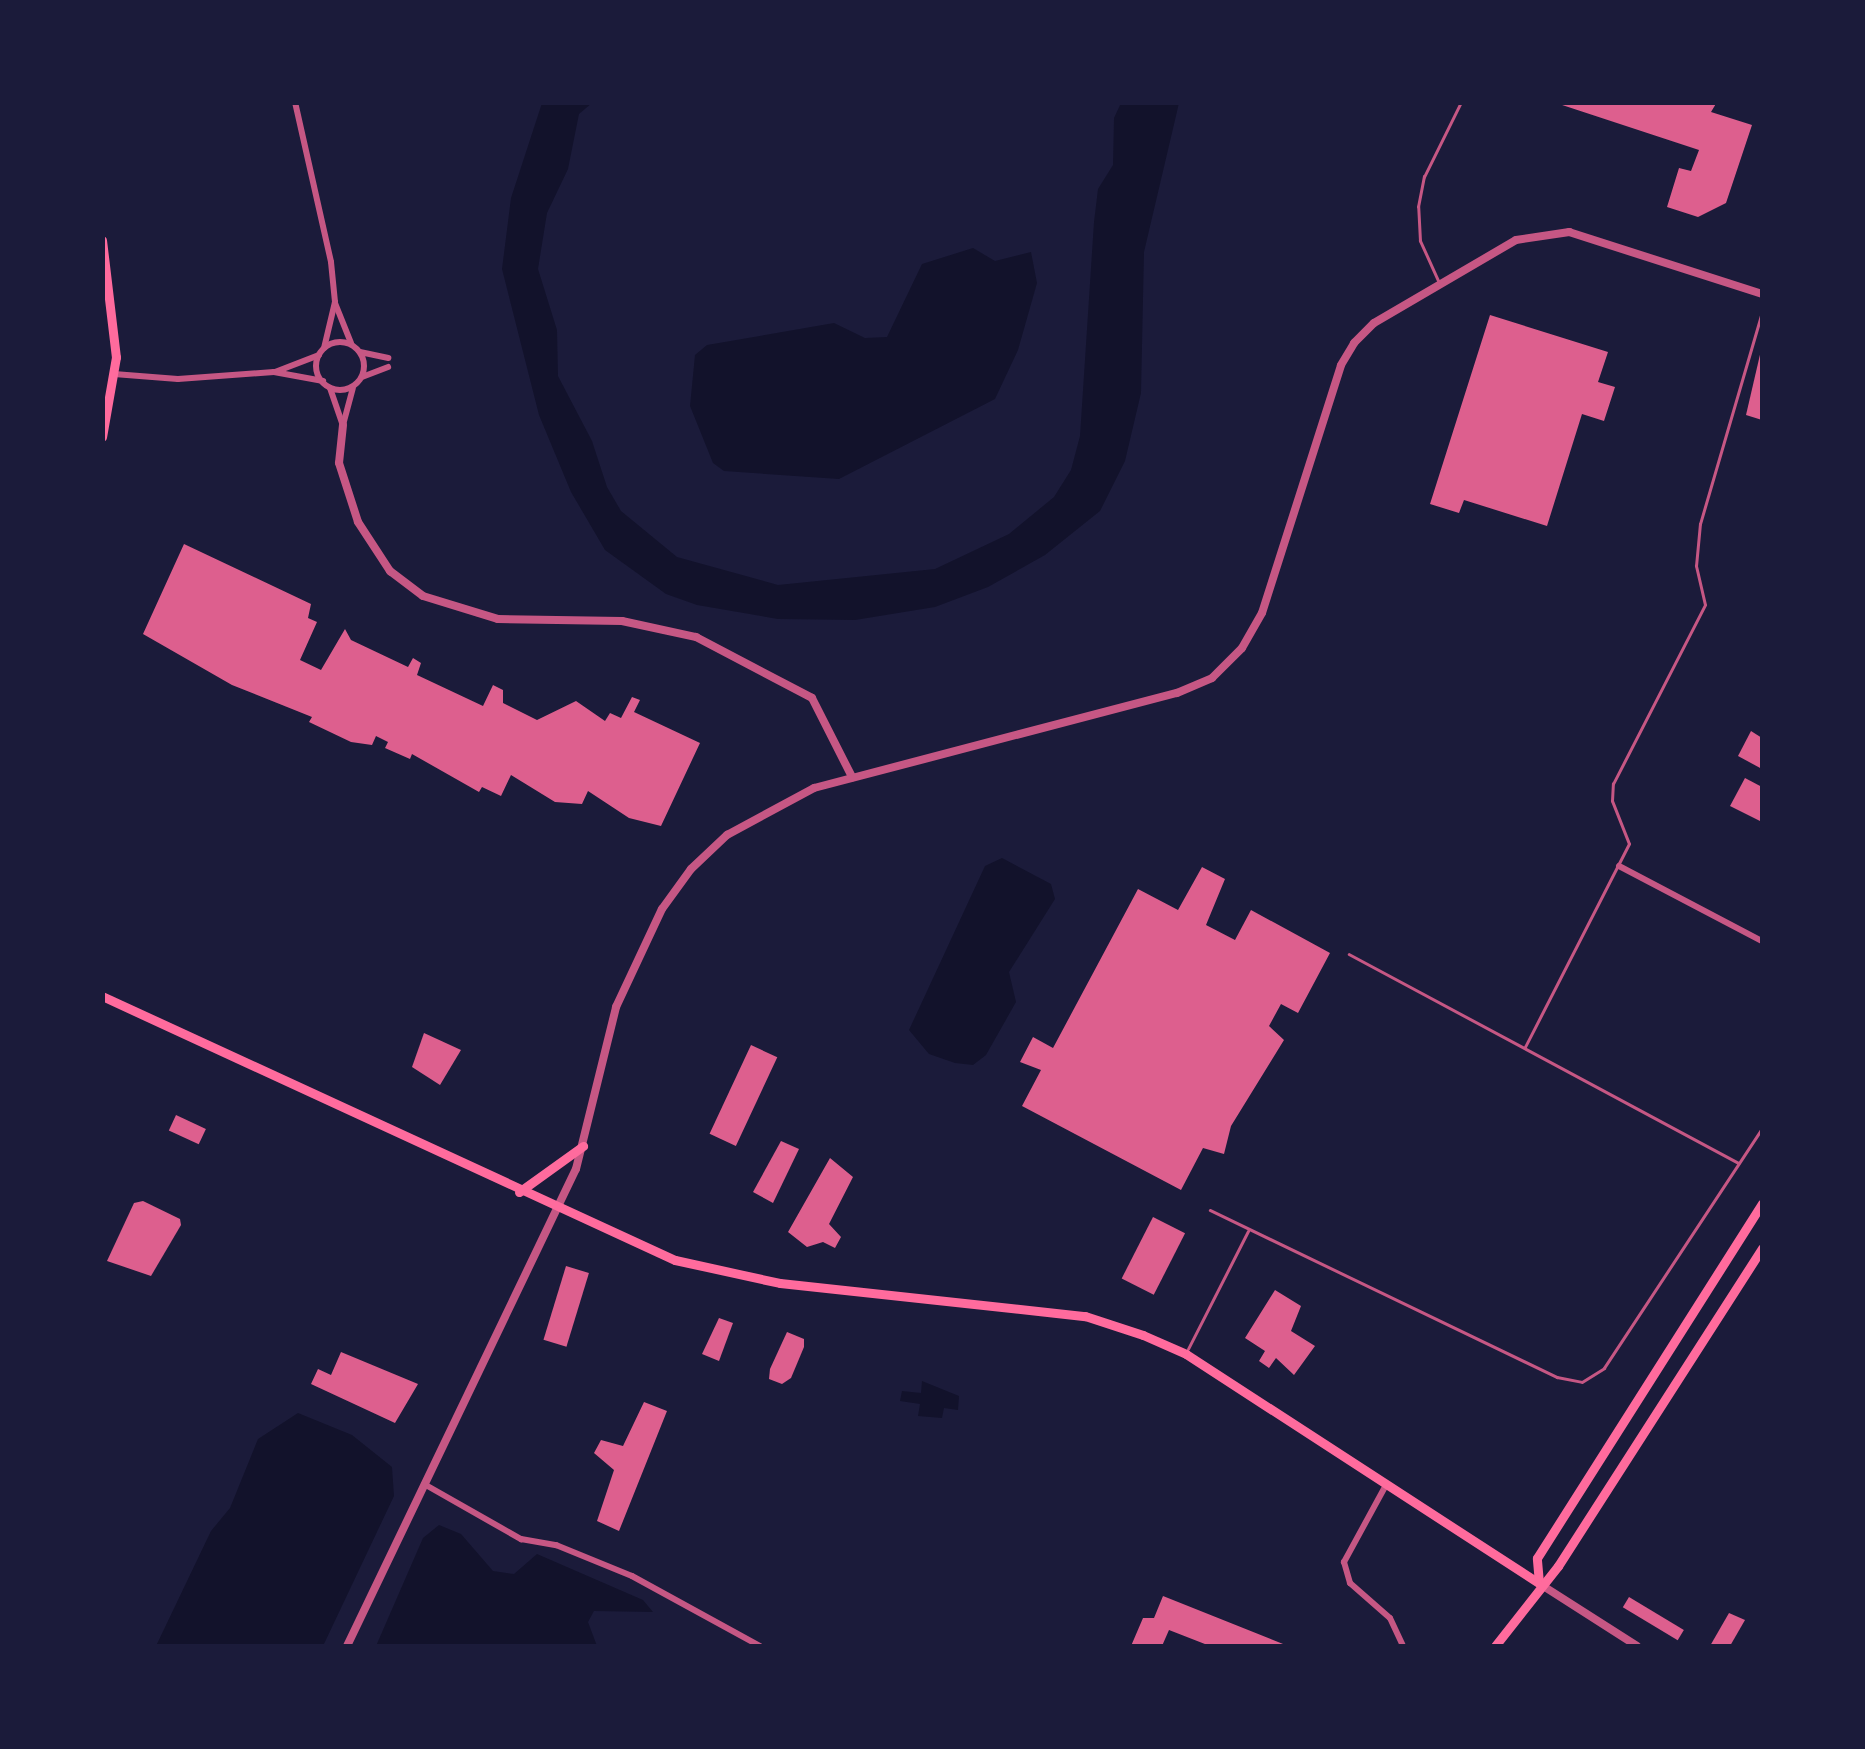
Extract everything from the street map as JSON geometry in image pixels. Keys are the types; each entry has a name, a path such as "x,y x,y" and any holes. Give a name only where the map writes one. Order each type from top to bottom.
{"main road":[{"path":"102,240 114,300 114,374 102,437"},
{"path":"102,996 556,1210 675,1260 725,1273 1085,1316 1186,1354 1539,1584"},
{"path":"519,1192 583,1146"},
{"path":"1539,1584 1537,1558 1762,1203"},
{"path":"1495,1646 1567,1552 1762,1248"}],"street":[{"path":"114,374 178,379 274,372 326,384 358,381 388,362 353,346 335,302 318,189 295,102"},
{"path":"347,1646 556,1210 583,1146 616,1007 655,922 691,869 766,810 852,777 1177,693 1212,678 1242,648 1262,613 1341,365 1374,323 1440,284 1542,231 1569,232 1762,294"},
{"path":"335,302 316,368 343,425"},
{"path":"274,372 322,351 353,346"},
{"path":"360,352 358,381 343,425 344,489 364,535 390,571 423,596 498,619 622,621 696,637 812,698 852,777"},
{"path":"1619,866 1762,941"},
{"path":"423,1484 521,1539 556,1545 632,1576 760,1646"},
{"path":"1386,1485 1344,1562 1350,1583 1390,1618 1403,1646"},
{"path":"1539,1584 1637,1646"}],"lane":[{"path":"1440,284 1420,241 1418,207 1424,177 1461,102"},
{"path":"1525,1047 1619,866 1628,830 1612,800 1614,784 1704,605 1696,566 1700,524 1762,312"},
{"path":"1349,954 1740,1164"},
{"path":"1210,1210 1557,1378 1582,1382 1604,1368 1762,1128"},
{"path":"1186,1354 1248,1230"}],"shaded area":[{"path":"542,103 592,103 579,114 568,169 547,213 538,269 557,330 558,376 592,441 607,487 621,511 677,557 778,585 935,569 1009,534 1054,497 1071,470 1080,436 1094,222 1098,189 1113,165 1114,118 1121,103 1179,103 1144,252 1141,393 1125,461 1100,511 1045,555 988,587 935,607 855,620 778,619 697,605 666,594 605,550 571,492 539,415 502,269 511,198"},
{"path":"973,248 995,261 1031,252 1037,283 1018,350 995,399 839,479 724,471 713,463 690,406 695,355 707,345 834,323 865,338 887,337 922,264"},
{"path":"1002,858 1051,884 1055,899 1009,972 1016,1002 986,1055 973,1065 955,1063 929,1054 909,1030 985,866"},
{"path":"922,1381 959,1396 958,1410 944,1408 942,1418 918,1416 920,1404 900,1401 902,1391 921,1393"},
{"path":"298,1413 352,1435 392,1467 394,1496 323,1646 156,1646 211,1531 230,1508 258,1439"},
{"path":"439,1525 461,1534 493,1571 514,1574 537,1554 643,1600 653,1612 594,1611 588,1622 597,1646 376,1646 423,1538"}],"building":[{"path":"1553,102 1717,102 1711,112 1752,125 1726,203 1698,217 1667,207 1679,168 1691,171 1699,150"},
{"path":"1490,315 1608,352 1598,382 1615,387 1604,421 1582,414 1547,526 1464,500 1459,513 1430,504"},
{"path":"1762,346 1762,420 1746,415"},
{"path":"184,544 311,604 308,618 317,622 300,660 321,670 345,629 351,640 408,667 413,658 421,663 417,675 483,706 493,685 503,690 503,703 537,720 576,701 605,721 610,713 621,718 632,697 640,700 634,712 700,743 661,826 629,818 588,791 582,804 555,802 511,775 501,796 482,787 479,792 412,754 410,759 385,748 388,742 376,736 372,745 351,742 309,722 312,717 232,685 143,634"},
{"path":"1751,731 1762,738 1762,769 1738,756"},
{"path":"1745,778 1762,787 1762,822 1730,806"},
{"path":"1202,867 1225,879 1206,925 1235,940 1251,910 1330,953 1298,1013 1281,1004 1269,1026 1284,1040 1231,1126 1224,1154 1203,1148 1181,1190 1022,1106 1041,1070 1020,1062 1033,1037 1053,1048 1138,889 1178,910"},
{"path":"424,1033 461,1050 440,1085 412,1067"},
{"path":"751,1045 777,1057 736,1146 710,1134"},
{"path":"176,1115 206,1129 199,1144 169,1130"},
{"path":"781,1141 799,1149 773,1203 753,1192"},
{"path":"830,1158 853,1177 829,1224 841,1237 835,1248 823,1242 807,1247 788,1232"},
{"path":"143,1201 180,1219 181,1225 151,1276 107,1261 134,1203"},
{"path":"1153,1217 1185,1233 1154,1295 1122,1278"},
{"path":"566,1266 589,1273 566,1347 543,1340"},
{"path":"1275,1290 1301,1306 1291,1331 1315,1346 1294,1375 1276,1358 1269,1368 1259,1361 1265,1351 1245,1338"},
{"path":"719,1318 733,1323 719,1361 702,1354"},
{"path":"787,1332 804,1339 804,1347 791,1378 782,1384 769,1379"},
{"path":"341,1352 418,1384 395,1423 311,1384 318,1369 331,1375"},
{"path":"644,1402 667,1411 619,1531 597,1521 614,1470 594,1453 601,1440 623,1446"},
{"path":"1163,1596 1288,1646 1210,1646 1169,1630 1162,1646 1131,1646 1143,1618 1154,1618"},
{"path":"1629,1597 1684,1630 1678,1640 1623,1607"},
{"path":"1729,1613 1745,1620 1730,1646 1710,1646"}]}
